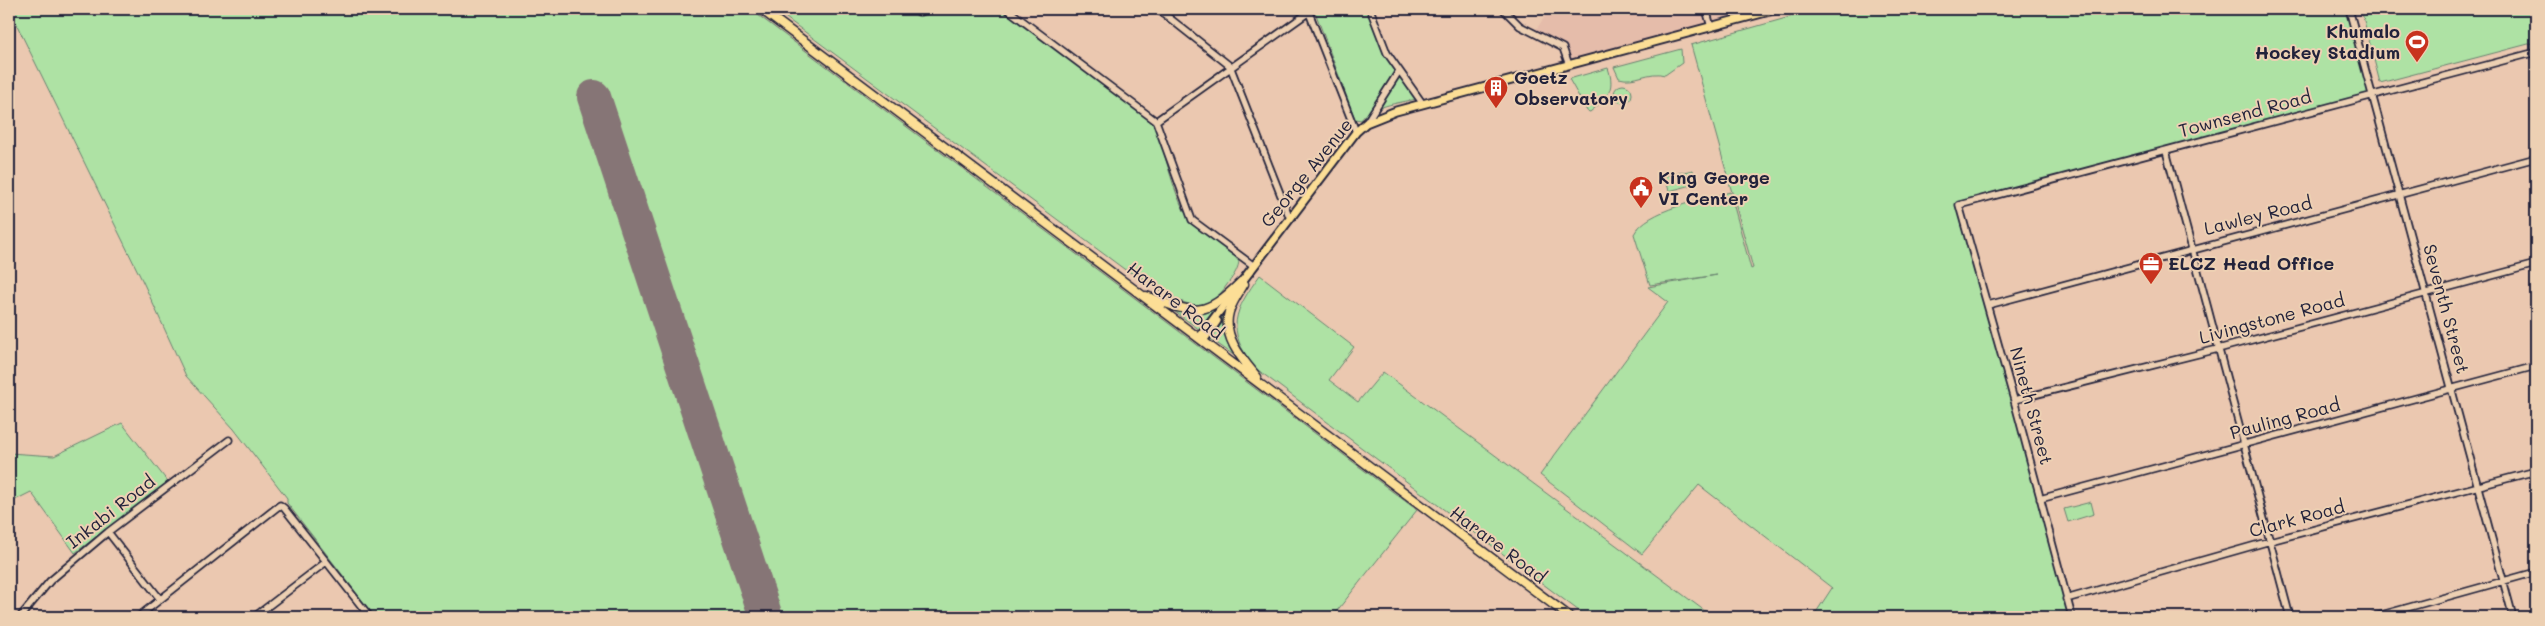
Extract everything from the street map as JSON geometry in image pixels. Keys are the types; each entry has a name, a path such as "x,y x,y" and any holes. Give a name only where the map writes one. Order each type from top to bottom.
{"highway":[{"name":"Harare Road","path":"762,9 1570,617"},
{"path":"1137,292 1180,309 1200,310 1218,303 1242,283"},
{"path":"1242,283 1229,312 1228,327 1231,340 1242,359 1266,389"}],"main road":[{"name":"George Avenue","path":"1201,339 1289,216 1356,132 1366,123 1396,111 1777,9"}],"street":[{"path":"916,10 933,9"},
{"path":"1007,9 1156,121 1192,220 1252,268"},
{"path":"1158,9 1230,66 1289,216"},
{"path":"1370,9 1387,52 1398,71 1423,104"},
{"path":"1503,9 1520,26 1563,48 1569,65"},
{"path":"1706,9 1711,27"},
{"name":"Seventh Street","path":"2349,9 2513,617"},
{"path":"1156,121 1307,10 1356,132"},
{"name":"Townsend Road","path":"1961,204 2536,52"},
{"path":"1366,123 1398,71"},
{"path":"2166,151 2290,617"},
{"name":"Lawley Road","path":"1988,305 2536,158"},
{"name":"Nineth Street","path":"1961,204 1959,208 1988,305 2072,617"},
{"name":"Livingstone Road","path":"2014,400 2218,349 2536,264"},
{"name":"Pauling Road","path":"2040,499 2536,366"},
{"name":"Inkabi Road","path":"20,617 50,581 108,532 229,440"},
{"name":"Clark Road","path":"2066,599 2270,541 2478,488 2536,471"},
{"path":"138,617 221,553 276,507 280,506 284,508 370,617"},
{"path":"108,532 160,599"},
{"path":"254,617 326,562"},
{"path":"2374,617 2536,572"}],"shaded area":[{"path":"1550,9 1765,9 1571,62 1569,53 1564,46 1535,31"}],"green space":[{"path":"9,9 750,9 1417,510 1332,617 375,617 287,503 287,498 234,429 186,376 144,284"},
{"path":"774,9 910,9 917,14 939,9 1002,9 1153,123 1157,129 1175,190 1185,212 1196,225 1234,255 1239,262 1234,275 1217,297 1207,303 1196,305 1186,303 1164,293 1142,278 1124,269"},
{"path":"1314,9 1369,9 1398,72 1416,99 1378,108 1365,115 1361,120 1355,119"},
{"path":"1818,9 2350,9 2372,95 1957,203 2070,617 1813,617 1832,588 1699,485 1642,554 1540,475 1668,302 1648,287 1717,275 1650,285 1634,234 1641,225 1663,212 1691,202 1730,192 1751,269 1753,268 1691,45"},
{"name":"Khumalo Hockey Stadium","path":"2361,9 2536,9 2536,42 2380,83"},
{"path":"1681,49 1682,63 1665,75 1653,74 1625,79 1619,78 1614,67"},
{"path":"1608,68 1611,82 1608,93 1596,107 1590,112 1587,111 1569,79"},
{"path":"1619,85 1627,85 1632,90 1630,101 1619,103 1614,98 1614,90"},
{"path":"1693,170 1696,184 1669,191 1665,176"},
{"path":"1260,275 1354,347 1329,380 1358,402 1383,372 1713,617 1587,617 1254,367 1239,342 1236,320 1244,299"},
{"path":"1224,302 1200,330 1167,306 1183,311"},
{"path":"1227,310 1227,320 1242,361 1208,337"},
{"path":"122,423 168,482 75,553 31,492 9,503 9,453 54,456"},
{"path":"2091,502 2094,514 2068,522 2064,509"}],"runway":[{"path":"594,97 766,617"}],"place":[{"name":"Khumalo Hockey Stadium","path":"2417,63"},
{"name":"Goetz Observatory","path":"1496,109"},
{"name":"King George VI Center","path":"1641,209"},
{"name":"ELCZ Head Office","path":"2151,285"}]}
